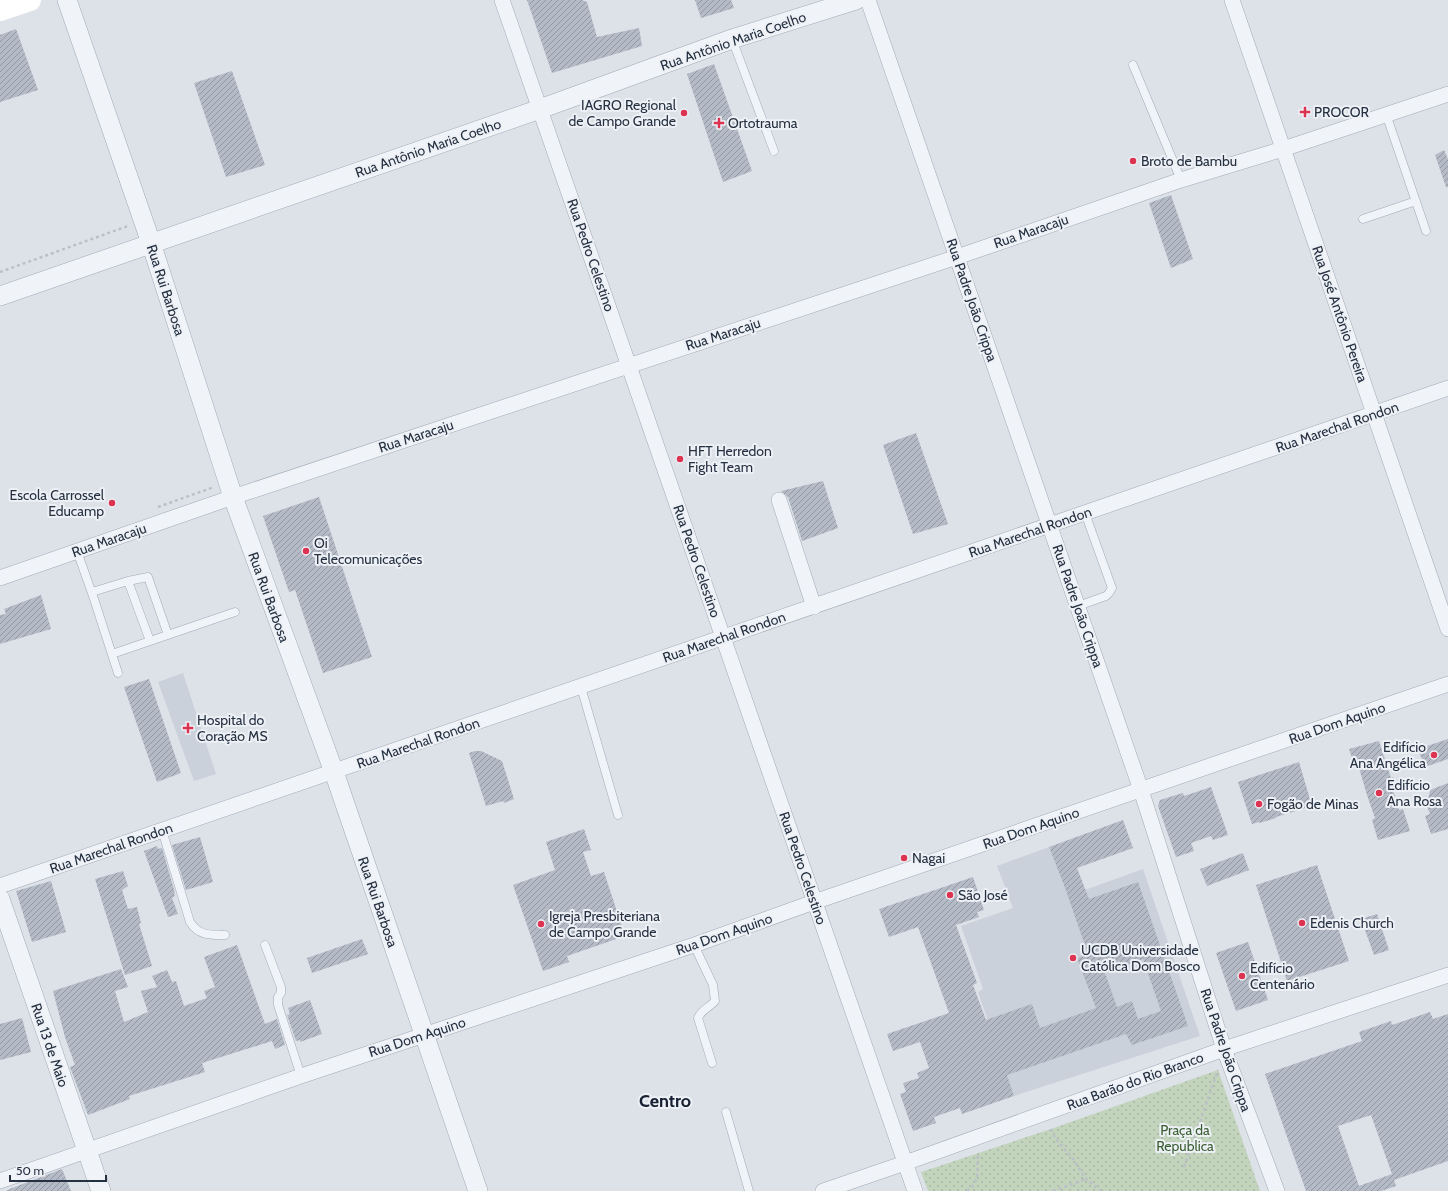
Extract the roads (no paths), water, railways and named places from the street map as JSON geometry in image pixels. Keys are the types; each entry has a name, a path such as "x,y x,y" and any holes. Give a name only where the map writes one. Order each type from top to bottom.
{"main road":[{"path":"0,10 30,0"}],"street":[{"name":"Rua Rui Barbosa","path":"67,0 151,243 233,497 334,772 478,1191"},
{"name":"Rua Pedro Celestino","path":"502,0 915,1191"},
{"name":"Rua Antônio Maria Coelho","path":"0,296 540,109 732,39 856,0"},
{"name":"Rua Padre João Crippa","path":"868,0 1141,790 1224,1049 1277,1191"},
{"name":"Rua José Antônio Pereira","path":"1232,0 1448,629"},
{"name":"Rua Maracaju","path":"0,578 233,497 957,257 1181,180 1283,149 1448,94"},
{"name":"Rua Marechal Rondon","path":"0,886 1448,388"},
{"path":"779,500 814,606"},
{"name":"Rua Dom Aquino","path":"0,1181 301,1076 694,945 814,902 1448,684"},
{"name":"Rua 13 de Maio","path":"0,899 101,1191"},
{"name":"Rua Barão do Rio Branco","path":"823,1191 1224,1049 1448,975"}],"lane":[{"path":"732,39 774,151"},
{"path":"1133,65 1181,180"},
{"path":"1386,114 1426,232"},
{"path":"1363,219 1416,200"},
{"path":"1078,606 1106,596 1112,588 1085,513"},
{"path":"77,551 118,673"},
{"path":"92,592 128,581 148,577 168,635"},
{"path":"128,581 150,641"},
{"path":"112,654 235,612"},
{"path":"581,686 618,815"},
{"path":"162,830 190,922 200,933 209,935 225,935"},
{"path":"265,945 281,987 281,993 278,997 278,1005 301,1076"},
{"path":"694,945 715,991 715,1001 700,1014 698,1018 712,1064"},
{"path":"726,1112 749,1191"}],"place":[{"name":"PROCOR","path":"1305,112"},
{"name":"IAGRO Regional de Campo Grande","path":"684,113"},
{"name":"Ortotrauma","path":"719,123"},
{"name":"Broto de Bambu","path":"1133,161"},
{"name":"HFT Herredon Fight Team","path":"680,459"},
{"name":"Escola Carrossel Educamp","path":"112,503"},
{"name":"Oi Telecomunicações","path":"306,551"},
{"name":"Hospital do Coração MS","path":"188,728"},
{"name":"Edifício Ana Angélica","path":"1434,755"},
{"name":"Edifício Ana Rosa","path":"1379,793"},
{"name":"Fogão de Minas","path":"1259,804"},
{"name":"Nagai","path":"904,858"},
{"name":"São José","path":"950,895"},
{"name":"Edenis Church","path":"1302,923"},
{"name":"Igreja Presbiteriana de Campo Grande","path":"541,924"},
{"name":"UCDB Universidade Católica Dom Bosco","path":"1073,958"},
{"name":"Edifício Centenário","path":"1242,976"}],"district":[{"name":"Centro","path":"665,1101"}],"park label":[{"name":"Praça da Republica","path":"1185,1138"}]}
